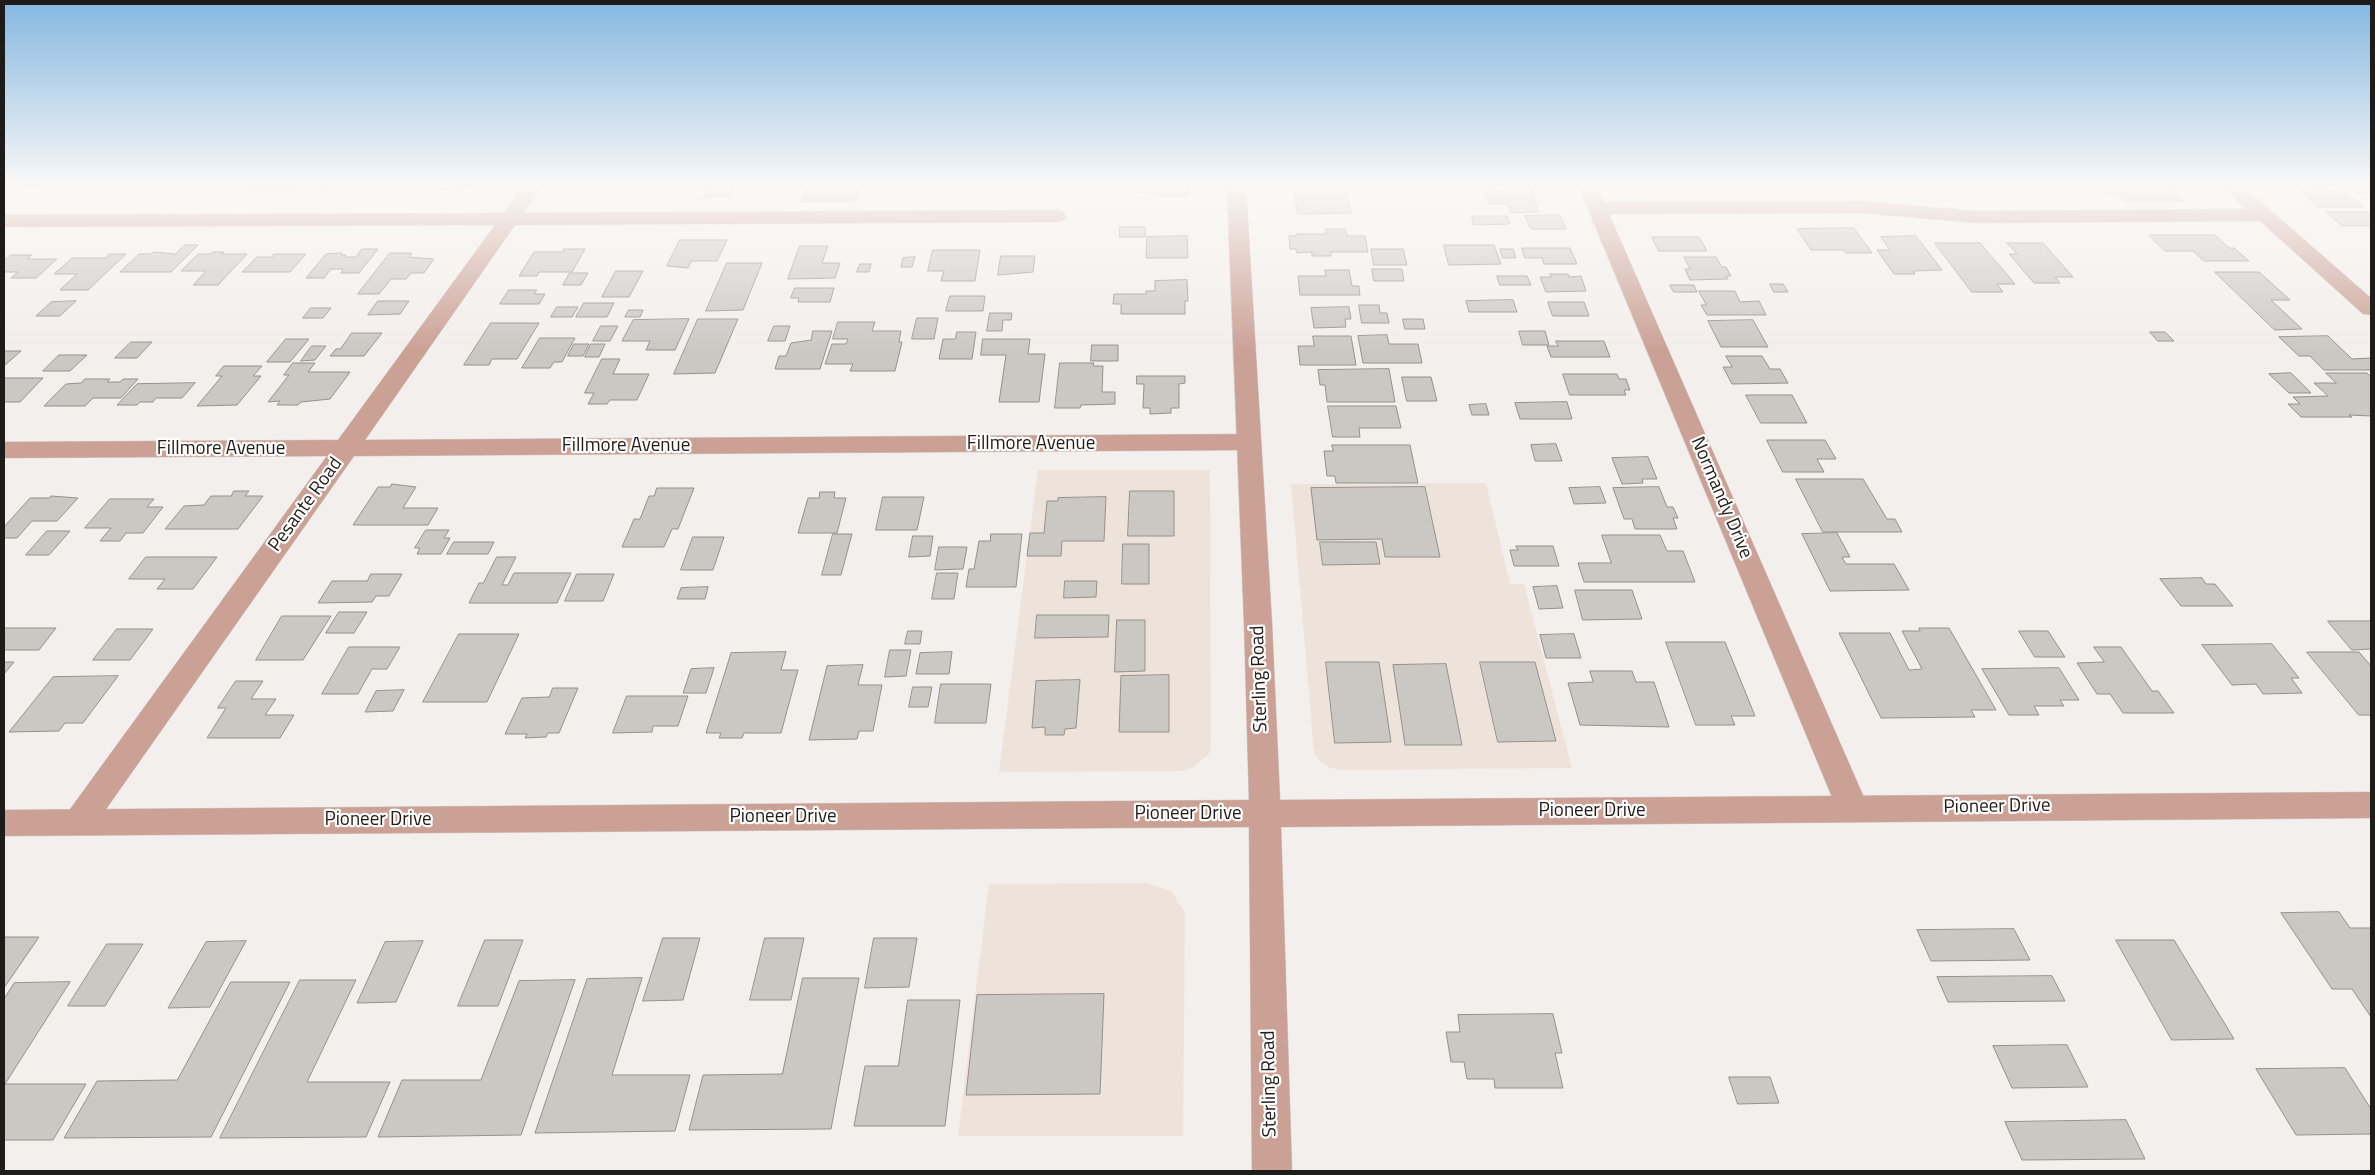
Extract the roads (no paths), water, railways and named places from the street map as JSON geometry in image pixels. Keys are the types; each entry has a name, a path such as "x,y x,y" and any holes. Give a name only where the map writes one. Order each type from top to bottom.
{"street":[{"name":"Pesante Road","path":"79,822 494,242"},
{"name":"Sterling Road","path":"1239,242 1258,623 1265,814 1272,1171"},
{"name":"Normandy Drive","path":"1611,242 1854,809"},
{"path":"2296,242 2371,310"},
{"name":"Fillmore Avenue","path":"4,450 1248,442"},
{"name":"Pioneer Drive","path":"4,823 2371,805"}]}
